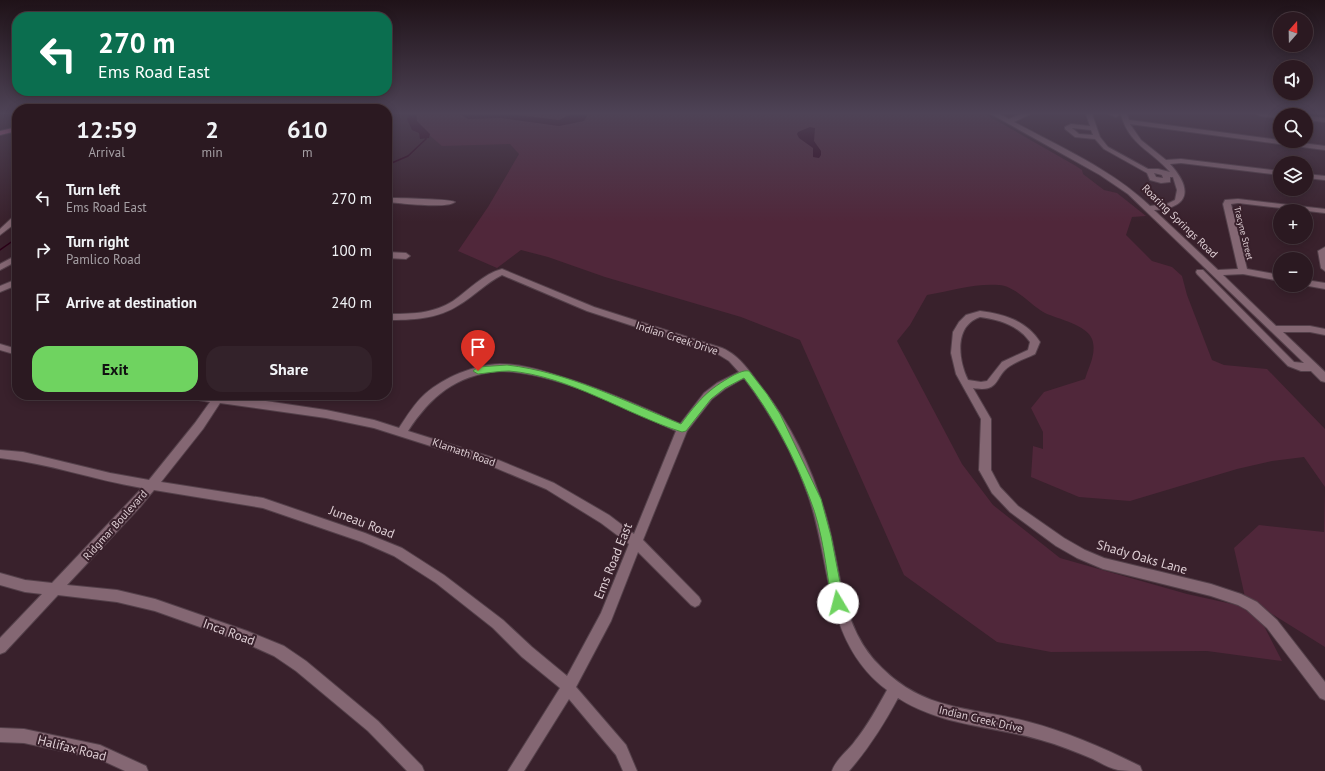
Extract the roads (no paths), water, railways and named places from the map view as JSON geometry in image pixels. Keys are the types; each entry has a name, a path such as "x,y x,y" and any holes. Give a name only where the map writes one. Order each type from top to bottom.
{"street":[{"name":"Roaring Springs Road","path":"1060,150 1103,173 1126,188 1150,208 1325,378"},
{"path":"1110,150 1150,172 1152,178 1161,181 1167,180 1165,174 1176,175"},
{"path":"1150,150 1176,175 1181,193 1178,200 1172,205 1150,208"},
{"path":"1164,162 1181,161 1273,172"},
{"path":"1313,177 1325,178"},
{"path":"392,200 438,203 450,202"},
{"name":"Tracyne Street","path":"1244,271 1226,204 1228,202 1238,201 1325,211"},
{"path":"0,233 12,222"},
{"path":"1325,250 1322,252 1321,256 1325,268"},
{"path":"392,255 406,256"},
{"path":"1217,274 1244,271 1273,277"},
{"name":"Indian Creek Drive","path":"392,317 422,316 444,309 454,304 486,279 502,272 537,289 605,315 722,352 730,356 764,396 777,417 816,499 826,536 838,603 845,627 864,658 876,673 904,695 928,707 962,717 1012,725 1044,734 1113,760 1132,770"},
{"path":"1200,272 1269,343 1292,364 1301,367 1314,367"},
{"path":"0,290 12,284"},
{"path":"1313,284 1325,286"},
{"name":"Shady Oaks Lane","path":"964,383 981,386 990,384 1005,364 1032,352 1035,342 1030,335 1009,320 988,314 971,315 965,320 958,332 955,355 960,375 964,383 986,419 985,470 996,490 1014,509 1060,542 1082,554 1103,563 1211,590 1241,600 1252,606 1272,624 1325,693"},
{"path":"1274,329 1306,329 1325,332"},
{"path":"0,347 12,351"},
{"path":"402,432 421,405 431,394 444,385 478,371 507,368 534,371 587,389 682,429"},
{"name":"Ems Road East","path":"515,771 568,688 606,617 682,429 708,396 722,386 745,374"},
{"name":"Ridgmar Boulevard","path":"0,647 104,540 152,485 199,426 217,400"},
{"name":"Klamath Road","path":"238,400 326,414 402,432 488,460 550,486 605,519 636,543 695,601"},
{"name":"Juneau Road","path":"0,454 23,456 110,478 242,499 280,508 365,538 398,552 440,579 498,624 527,652 560,678 622,750 630,771"},
{"name":"Inca Road","path":"0,579 25,586 117,596 155,605 246,637 279,651 302,666 373,726 417,771"},
{"path":"839,771 860,747 876,724 895,689"},
{"name":"Halifax Road","path":"0,735 24,736 100,752 141,771"}],"waterway":[{"path":"392,163 408,156 414,150"},
{"path":"0,250 12,242"}]}
